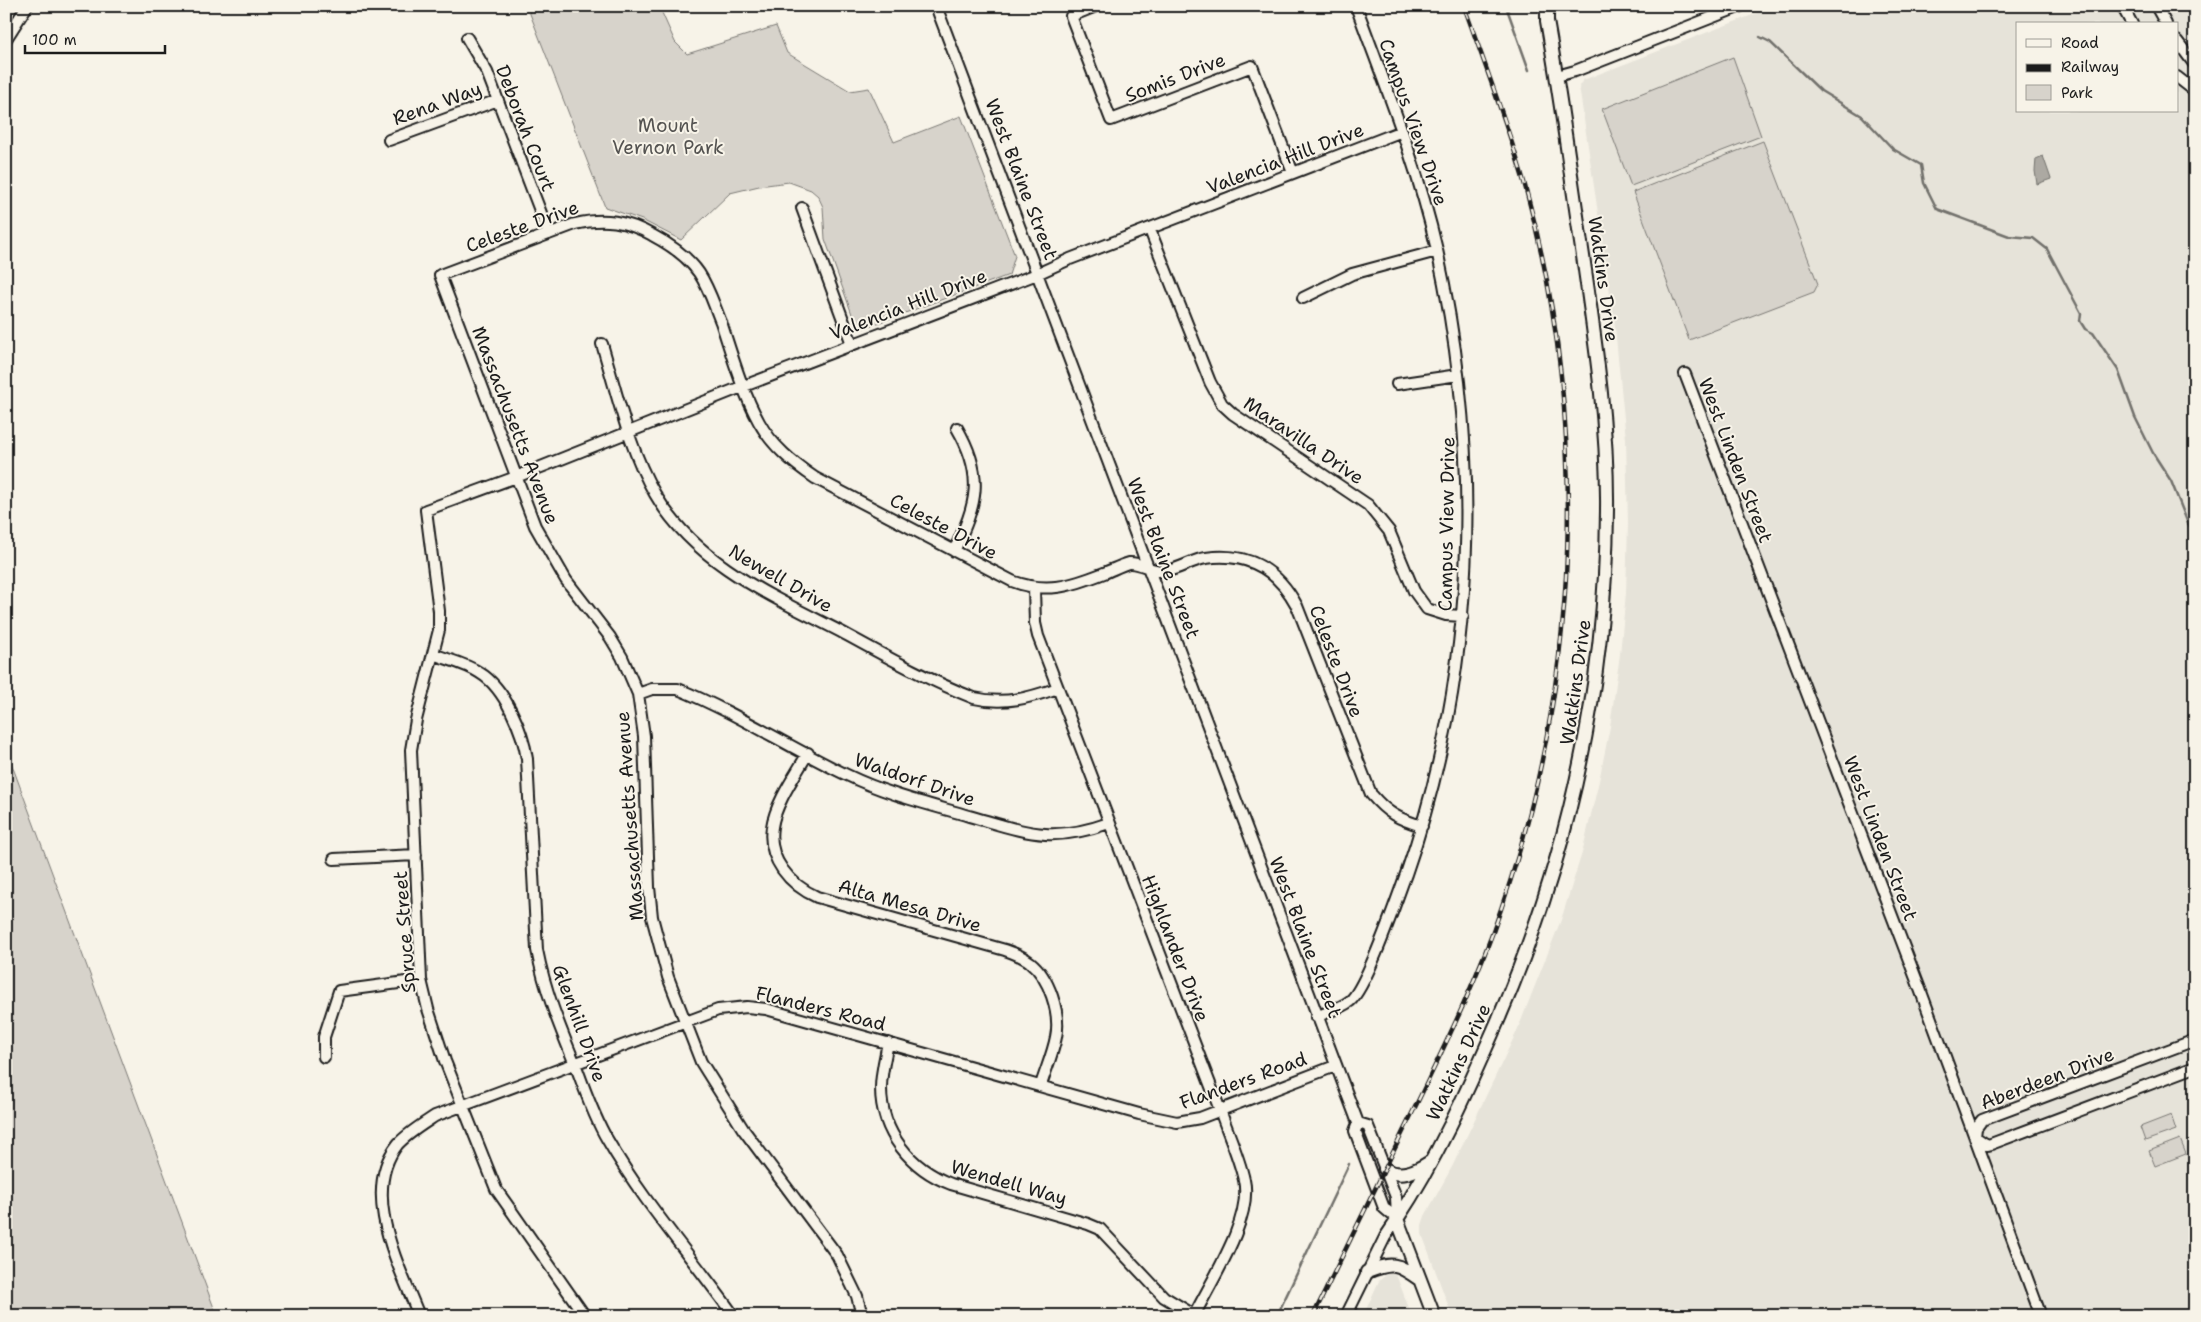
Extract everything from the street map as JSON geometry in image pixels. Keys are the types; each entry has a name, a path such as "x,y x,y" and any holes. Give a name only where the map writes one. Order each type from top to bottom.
{"main road":[{"name":"Watkins Drive","path":"1397,1219 1430,1162 1479,1065 1539,918 1583,758 1598,665 1606,567 1606,461 1602,404 1557,76 1547,21 1547,6"},
{"path":"1385,1169 1392,1173 1403,1174 1430,1162"},
{"name":"West Blaine Street","path":"1397,1219 1434,1316"},
{"path":"1367,1272 1388,1264 1396,1265 1419,1278"}],"street":[{"path":"6,39 27,6"},
{"name":"West Blaine Street","path":"936,6 1316,1017 1358,1123 1355,1132 1384,1208 1397,1219"},
{"name":"Somis Drive","path":"1096,6 1071,16 1111,120 1252,66 1293,174"},
{"name":"Campus View Drive","path":"1316,1017 1352,1000 1361,985 1393,910 1422,826 1436,774 1456,672 1463,616 1467,532 1467,469 1458,375 1437,251 1402,131 1356,6"},
{"path":"1557,76 1575,71 1741,6"},
{"path":"2122,6 2131,22"},
{"path":"2156,6 2165,22"},
{"name":"Deborah Court","path":"467,38 487,72 548,234"},
{"path":"2178,42 2195,65"},
{"path":"2178,78 2195,91"},
{"name":"Rena Way","path":"389,140 498,100"},
{"name":"Valencia Hill Drive","path":"426,510 516,477 744,386 1402,131"},
{"path":"802,208 852,344"},
{"name":"Celeste Drive","path":"440,275 575,224 607,219 625,222 643,230 679,253 698,272 706,285 752,408 770,438 800,468 1012,581 1034,588 1055,588 1073,584 1130,563 1165,571 1206,558 1226,557 1244,559 1276,576 1288,588 1297,606 1371,794 1386,811 1397,818 1422,826"},
{"name":"Maravilla Drive","path":"1150,230 1210,382 1222,404 1246,424 1368,505 1389,531 1420,601 1428,609 1435,612 1463,616"},
{"path":"1303,298 1352,274 1437,251"},
{"name":"Massachusetts Avenue","path":"440,275 535,526 566,580 610,637 622,657 638,694 644,736 649,887 652,917 668,977 701,1062 716,1089 743,1129 837,1255 856,1296 862,1316"},
{"name":"Newell Drive","path":"602,344 629,432 647,478 663,507 684,532 708,555 749,584 878,652 974,698 989,702 1006,702 1058,688"},
{"name":"West Linden Street","path":"1685,374 1976,1137 2041,1316"},
{"path":"1397,384 1458,375"},
{"path":"954,551 969,521 975,490 974,472 970,455 957,428"},
{"name":"Spruce Street","path":"426,510 439,611 439,630 416,720 411,750 421,980 435,1033 496,1189 585,1316"},
{"name":"Highlander Drive","path":"1034,588 1035,623 1038,636 1220,1110 1244,1180 1245,1200 1236,1234 1194,1315"},
{"name":"Glenhill Drive","path":"433,654 482,673 496,687 506,702 525,743 537,950 548,995 595,1116 622,1163 734,1316"},
{"name":"Waldorf Drive","path":"638,694 652,689 678,688 869,785 910,799 1028,832 1052,836 1068,835 1109,823"},
{"name":"Alta Mesa Drive","path":"808,753 776,812 772,827 772,846 776,860 785,874 805,892 817,897 1006,950 1030,962 1045,981 1052,998 1056,1019 1056,1036 1041,1085"},
{"path":"334,859 416,855"},
{"path":"324,1057 324,1037 339,991 421,980"},
{"name":"Flanders Road","path":"419,1316 387,1235 382,1204 384,1176 392,1155 404,1140 435,1116 462,1105 686,1021 732,1008 766,1009 1139,1114 1177,1122 1200,1118 1335,1066"},
{"name":"Aberdeen Drive","path":"2195,1040 1982,1120 1976,1128 1976,1137 1987,1145 1991,1144 2195,1067"},
{"name":"Wendell Way","path":"888,1043 881,1077 883,1111 902,1151 914,1163 936,1179 1100,1229 1160,1293 1194,1315"},
{"name":"West Blaine Street","path":"1358,1123 1368,1126 1396,1197 1397,1219"},
{"name":"Watkins Drive","path":"1346,1316 1385,1237 1397,1219"}],"shaded area":[{"path":"1776,6 2195,6 2195,1316 1452,1316 1422,1234 1422,1225 1517,1031 1561,920 1582,853 1599,781 1610,727 1620,654 1626,593 1628,524 1626,439 1615,327 1579,86 1583,80"},
{"path":"2043,156 2051,179 2037,184 2036,159"},
{"path":"1387,1274 1393,1274 1397,1277 1412,1316 1363,1316 1379,1281"}],"green space":[{"name":"Mount Vernon Park","path":"527,6 659,6 675,42 687,54 776,26 787,53 850,91 869,88 894,142 961,116 1015,256 1009,275 864,328 857,325 853,317 825,239 823,207 818,196 811,190 789,182 759,186 730,193 681,240 642,220 605,207"},
{"path":"1733,57 1761,136 1631,186 1602,109"},
{"path":"1763,141 1818,284 1814,292 1689,340 1633,192"},
{"path":"6,749 217,1316 6,1316"},
{"path":"2171,1115 2176,1130 2145,1141 2140,1127"},
{"path":"2180,1139 2186,1154 2155,1166 2149,1151"}],"waterway":[{"path":"1506,6 1529,70"},
{"path":"1760,37 1770,42 1821,91 1862,116 1893,149 1921,165 1924,183 1937,209 2009,236 2033,238 2047,249 2081,313 2080,321 2085,329 2093,333 2118,370 2135,417 2153,453 2171,481 2189,526"},
{"path":"1278,1316 1349,1164"}],"railway":[{"path":"1313,1316 1463,1006 1492,934 1528,821 1548,731 1561,640 1567,548 1567,455 1560,363 1545,272 1524,182 1464,6"}]}
